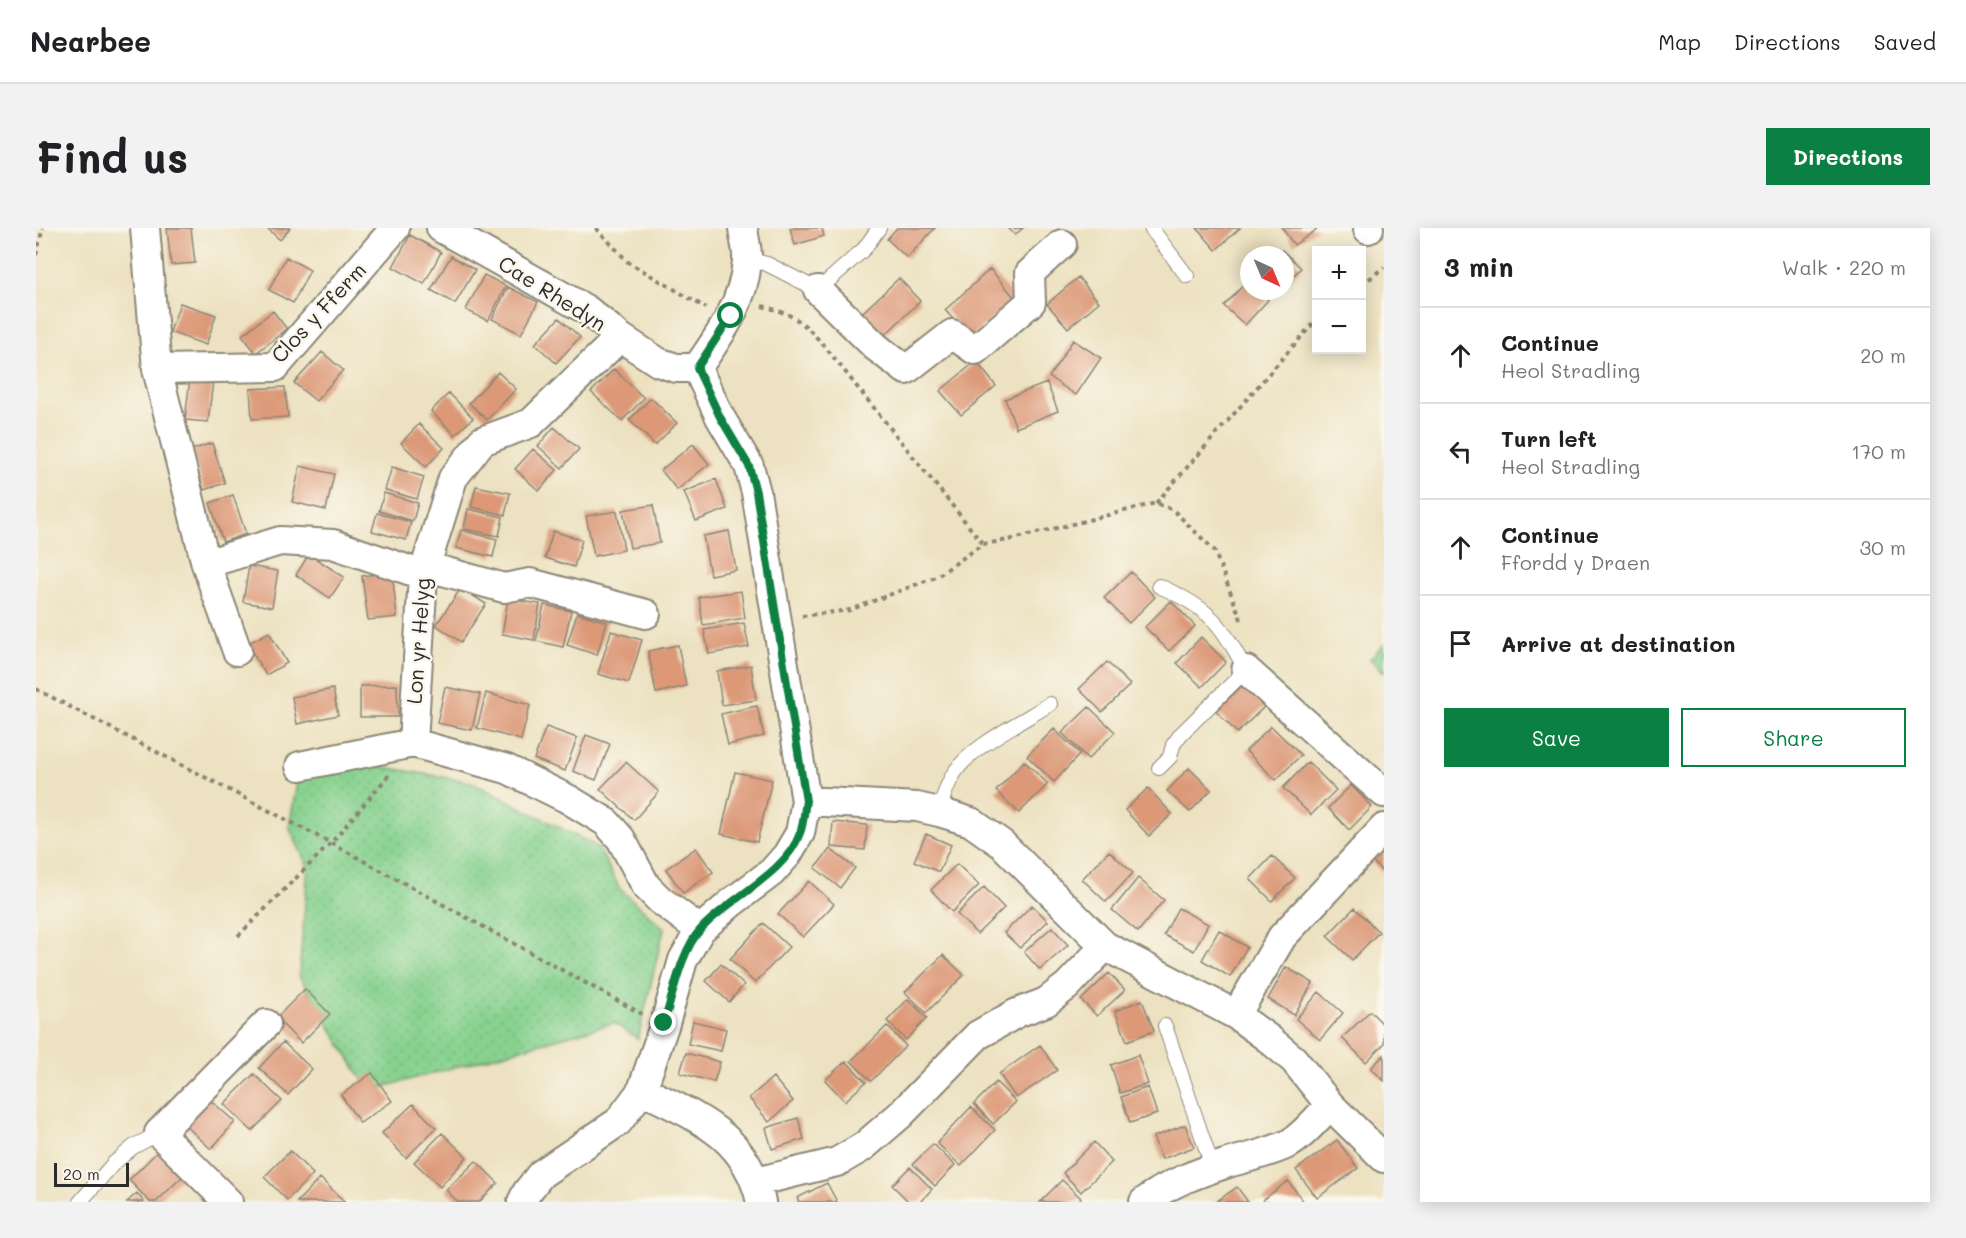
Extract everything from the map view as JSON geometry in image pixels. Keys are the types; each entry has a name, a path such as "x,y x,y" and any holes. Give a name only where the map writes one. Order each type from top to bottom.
{"street":[{"path":"146,228 157,369 206,564 237,651"},
{"name":"Clos y Fferm","path":"157,369 275,367 395,228"},
{"name":"Cae Rhedyn","path":"441,228 587,310 620,337 658,362 676,368 697,368"},
{"path":"522,1202 541,1174 618,1122 642,1090 683,960 700,930 772,872 787,855 800,833 806,801 756,492 749,466 720,417 697,368 728,322 744,284 747,259 743,228"},
{"path":"818,290 876,347 906,370 952,334 975,350 1031,302 1030,273 1062,244"},
{"name":"Lon yr Helyg","path":"412,743 424,571 453,478 482,441 531,423 620,337"},
{"path":"206,564 280,541 333,544 424,571 504,588 530,583 646,614"},
{"path":"1246,670 1384,793"},
{"path":"300,766 412,743 507,769 606,822 621,839 646,886 660,900 700,930"},
{"path":"806,801 917,807 971,822 1002,844 1105,946 1236,1015 1294,1060 1330,1105 1384,1158"},
{"path":"1236,1015 1282,937 1384,828"},
{"path":"642,1090 709,1125 743,1155 759,1192 837,1162 864,1147 900,1115 978,1035 1017,1013 1046,1002 1067,986 1105,946"},
{"path":"228,1202 159,1133 266,1024"},
{"path":"1144,1202 1157,1192 1187,1178 1263,1154 1291,1142 1330,1105"}],"lane":[{"path":"747,259 768,264 818,290 864,249 879,228"},
{"path":"1151,228 1187,276"},
{"path":"1159,586 1198,607 1218,625 1246,670 1180,734 1173,745 1170,757 1159,768"},
{"path":"939,812 949,782 965,760 1050,704"},
{"path":"1165,1026 1213,1169"},
{"path":"80,1202 113,1164 133,1147 159,1133"}],"path":[{"path":"36,255 43,228"},
{"path":"596,228 628,262 728,322"},
{"path":"1366,282 1384,267"},
{"path":"755,304 781,310 802,322 826,348 983,544"},
{"path":"799,616 850,610 936,577 983,544 1009,540 1156,503 1312,326"},
{"path":"1156,503 1173,510 1214,550 1242,623"},
{"path":"36,689 331,843 631,1010 664,1023"},
{"path":"238,936 331,843 402,761 412,743"}],"green space":[{"path":"1384,644 1384,672 1370,659"},
{"path":"372,765 471,782 598,847 620,889 664,928 638,1039 614,1023 369,1091 299,976 308,867 289,827 298,777"}],"building":[{"path":"167,228 191,228 195,263 171,265"},
{"path":"267,228 290,228 280,240"},
{"path":"790,228 822,228 824,236 795,245"},
{"path":"897,228 935,228 907,258 887,239"},
{"path":"1008,228 1023,228 1015,235"},
{"path":"1197,228 1240,228 1216,250"},
{"path":"1282,228 1319,228 1294,245"},
{"path":"410,235 441,252 424,284 393,267"},
{"path":"451,256 475,270 455,304 431,290"},
{"path":"286,257 310,270 293,303 269,290"},
{"path":"1294,261 1301,268 1294,275"},
{"path":"990,269 1015,298 970,338 945,310"},
{"path":"484,275 506,286 488,321 466,310"},
{"path":"1078,277 1099,302 1068,328 1047,304"},
{"path":"899,278 920,301 883,337 861,314"},
{"path":"508,287 538,302 521,334 492,319"},
{"path":"1240,289 1240,300 1268,300 1245,325 1224,306"},
{"path":"180,303 216,315 206,345 170,332"},
{"path":"273,311 287,329 256,353 242,335"},
{"path":"559,318 580,337 556,363 535,344"},
{"path":"1073,340 1101,358 1076,395 1049,377"},
{"path":"322,352 343,370 316,401 294,383"},
{"path":"976,361 996,386 961,415 940,391"},
{"path":"614,369 644,398 622,421 591,392"},
{"path":"498,372 516,389 487,420 469,403"},
{"path":"190,378 213,381 208,422 185,420"},
{"path":"1047,383 1058,411 1016,428 1005,399"},
{"path":"285,387 288,417 252,419 250,389"},
{"path":"449,393 473,418 455,435 431,411"},
{"path":"651,398 677,423 655,445 629,420"},
{"path":"419,424 444,448 426,467 401,443"},
{"path":"554,427 579,449 562,468 538,446"},
{"path":"212,443 225,483 204,490 191,450"},
{"path":"693,444 709,464 677,490 661,470"},
{"path":"533,449 557,470 539,491 515,469"},
{"path":"300,466 334,474 326,510 292,502"},
{"path":"392,467 424,477 417,499 385,490"},
{"path":"716,479 727,509 696,521 684,492"},
{"path":"476,486 510,493 505,515 471,507"},
{"path":"384,493 418,503 413,521 379,511"},
{"path":"233,495 246,534 223,542 210,503"},
{"path":"653,505 660,543 630,548 623,510"},
{"path":"468,509 503,517 499,536 464,529"},
{"path":"617,511 624,550 594,556 586,516"},
{"path":"377,513 411,522 406,540 372,531"},
{"path":"461,530 497,539 493,557 456,548"},
{"path":"553,531 582,540 574,567 545,558"},
{"path":"729,531 736,570 710,575 703,536"},
{"path":"309,554 344,577 330,598 296,575"},
{"path":"249,566 278,571 272,607 243,602"},
{"path":"392,572 397,617 368,620 362,576"},
{"path":"1131,572 1155,597 1129,623 1104,598"},
{"path":"461,588 486,604 461,642 436,625"},
{"path":"741,591 745,618 703,625 699,597"},
{"path":"508,599 540,604 534,640 502,634"},
{"path":"1171,601 1195,626 1169,651 1145,627"},
{"path":"544,605 571,611 563,647 536,641"},
{"path":"577,613 607,622 597,655 567,645"},
{"path":"744,623 749,647 709,654 704,630"},
{"path":"611,631 642,640 629,683 598,674"},
{"path":"269,632 287,663 266,675 247,644"},
{"path":"1201,637 1226,662 1202,687 1177,663"},
{"path":"678,645 686,686 656,693 648,651"},
{"path":"1107,662 1130,685 1102,712 1079,689"},
{"path":"751,665 756,700 722,705 717,671"},
{"path":"397,685 398,717 360,717 360,686"},
{"path":"1243,685 1264,707 1237,733 1216,711"},
{"path":"445,687 480,694 472,730 437,723"},
{"path":"333,689 338,715 297,724 292,697"},
{"path":"486,693 530,705 521,740 477,728"},
{"path":"757,706 764,736 728,745 721,714"},
{"path":"1089,707 1115,732 1088,759 1062,733"},
{"path":"1271,726 1301,755 1276,780 1246,751"},
{"path":"546,727 577,738 565,771 534,759"},
{"path":"1054,729 1080,754 1054,782 1027,756"},
{"path":"586,735 610,744 596,780 573,771"},
{"path":"1024,761 1048,784 1019,813 996,791"},
{"path":"626,762 659,792 634,820 600,789"},
{"path":"1308,762 1336,790 1311,815 1283,788"},
{"path":"1189,768 1211,790 1190,812 1167,791"},
{"path":"735,772 772,780 757,842 721,834"},
{"path":"1351,785 1372,807 1349,830 1328,808"},
{"path":"1148,788 1172,814 1149,836 1125,810"},
{"path":"833,822 867,825 865,850 831,847"},
{"path":"926,834 951,845 939,872 914,861"},
{"path":"696,848 713,872 683,893 666,869"},
{"path":"830,849 855,868 840,888 815,868"},
{"path":"1384,849 1384,873 1372,861"},
{"path":"1109,851 1133,873 1106,902 1082,879"},
{"path":"1272,856 1295,878 1272,901 1250,879"},
{"path":"957,864 979,885 952,912 931,890"},
{"path":"1138,878 1164,900 1138,932 1112,910"},
{"path":"809,881 834,904 803,937 778,914"},
{"path":"984,887 1004,908 977,934 957,914"},
{"path":"1032,905 1048,921 1020,948 1004,933"},
{"path":"1178,908 1208,924 1194,951 1164,935"},
{"path":"1354,908 1379,932 1352,960 1327,936"},
{"path":"763,923 789,947 755,983 730,959"},
{"path":"1052,927 1068,945 1040,970 1024,952"},
{"path":"1219,930 1247,947 1230,977 1202,960"},
{"path":"943,955 964,975 926,1013 905,992"},
{"path":"721,964 744,985 729,1002 706,981"},
{"path":"1286,967 1313,983 1294,1015 1268,999"},
{"path":"1109,973 1125,990 1097,1016 1081,1000"},
{"path":"305,989 330,1014 301,1043 276,1018"},
{"path":"1319,992 1343,1013 1320,1040 1296,1019"},
{"path":"908,999 927,1018 906,1040 887,1021"},
{"path":"1142,1000 1154,1031 1127,1041 1115,1011"},
{"path":"1370,1011 1384,1025 1384,1044 1366,1062 1342,1038"},
{"path":"693,1021 726,1029 721,1051 688,1044"},
{"path":"887,1026 906,1046 871,1081 851,1061"},
{"path":"283,1042 312,1069 288,1095 259,1068"},
{"path":"1040,1045 1057,1070 1016,1098 999,1074"},
{"path":"686,1053 720,1062 714,1082 680,1073"},
{"path":"1138,1055 1148,1084 1120,1093 1111,1065"},
{"path":"1384,1055 1384,1081 1371,1068"},
{"path":"846,1061 866,1082 845,1101 825,1080"},
{"path":"372,1073 392,1101 360,1123 341,1095"},
{"path":"254,1074 282,1101 252,1131 224,1104"},
{"path":"773,1077 793,1101 769,1122 749,1098"},
{"path":"996,1082 1016,1102 993,1124 974,1104"},
{"path":"1148,1087 1157,1114 1130,1123 1121,1097"},
{"path":"208,1098 235,1122 211,1149 184,1124"},
{"path":"413,1104 436,1128 406,1158 382,1133"},
{"path":"971,1107 995,1130 961,1166 937,1143"},
{"path":"798,1118 804,1139 772,1149 766,1128"},
{"path":"1185,1125 1194,1147 1162,1159 1153,1137"},
{"path":"442,1133 467,1157 440,1187 414,1162"},
{"path":"1337,1140 1358,1168 1317,1198 1296,1170"},
{"path":"1094,1142 1112,1162 1081,1192 1063,1173"},
{"path":"933,1144 955,1165 935,1186 913,1164"},
{"path":"159,1150 184,1175 156,1202 150,1202 129,1180"},
{"path":"290,1151 313,1174 287,1200 264,1177"},
{"path":"476,1161 498,1183 479,1202 458,1202 446,1190"},
{"path":"910,1167 932,1189 920,1202 909,1202 892,1185"},
{"path":"320,1178 345,1202 297,1202"},
{"path":"1062,1180 1081,1198 1077,1202 1040,1202"},
{"path":"1288,1181 1304,1202 1264,1202 1263,1200"},
{"path":"827,1183 837,1202 799,1202 797,1198"},
{"path":"1237,1187 1248,1202 1216,1202"},
{"path":"137,1193 144,1202 127,1202"}],"route":[{"path":"664,1023 683,960 700,930 772,872 787,855 800,833 806,801 756,492 749,466 720,417 697,368 731,316"}]}
